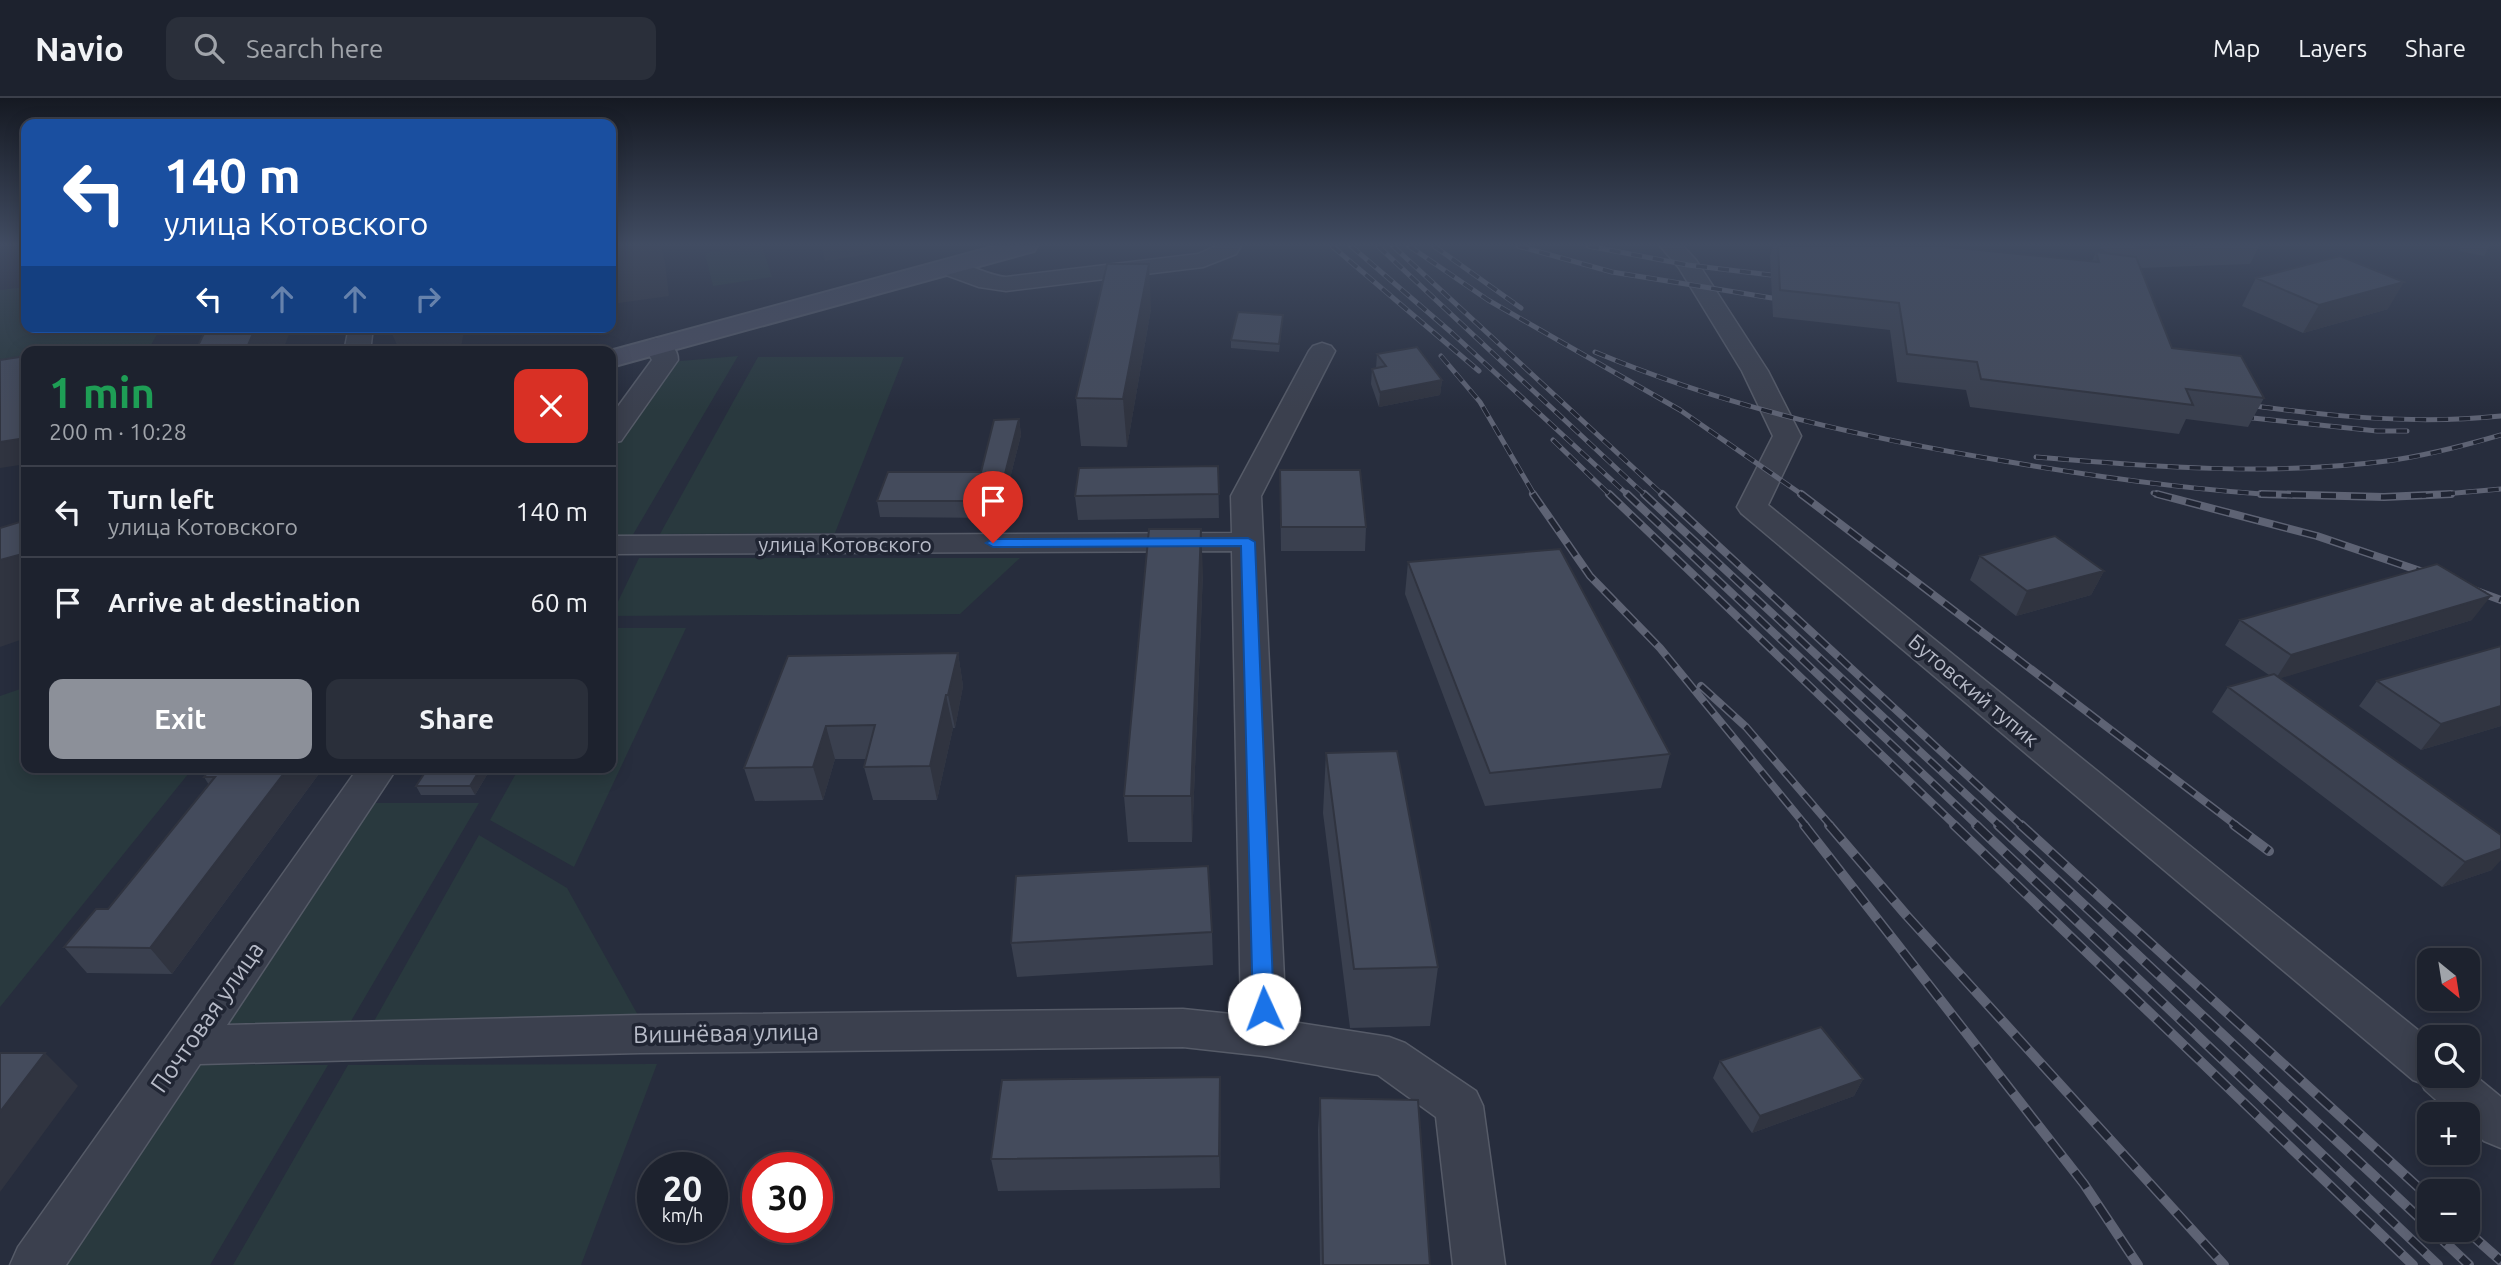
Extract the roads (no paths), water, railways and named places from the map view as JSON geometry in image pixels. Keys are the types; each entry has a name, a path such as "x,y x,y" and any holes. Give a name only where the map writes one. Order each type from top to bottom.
{"main road":[{"path":"616,358 824,300"}],"street":[{"name":"Бутовский тупик","path":"1710,300 1755,371 1787,436 1752,507 2417,1056"},
{"path":"616,428 665,360 665,355 657,346"},
{"path":"1265,1037 1246,496 1322,351"},
{"name":"улица Котовского","path":"616,545 1248,542"},
{"name":"Почтовая улица","path":"36,1265 375,773"},
{"name":"Вишнёвая улица","path":"188,1045 640,1034 1183,1028 1265,1037 1389,1057 1459,1106 1479,1265"},
{"path":"2455,1088 2501,1126"}],"railway":[{"path":"1396,300 1479,371"},
{"path":"1414,300 1629,496"},
{"path":"1436,300 1646,496"},
{"path":"1452,300 1664,496"},
{"path":"1489,300 1680,410 1804,496"},
{"path":"1510,300 1521,308"},
{"path":"1595,352 1748,406 1903,443 2116,478 2269,494"},
{"path":"1441,356 1480,402 1535,496"},
{"path":"2240,404 2370,418 2435,420 2501,416"},
{"path":"2243,417 2377,431 2407,431"},
{"path":"2036,457 2168,467 2255,469 2343,466 2402,459 2501,435"},
{"path":"1553,440 1611,496"},
{"path":"2438,495 2501,489"},
{"path":"2153,493 2163,496"},
{"path":"1533,494 1590,576 1660,648 1806,826"},
{"path":"1609,494 1956,826"},
{"path":"1627,494 1978,826"},
{"path":"1644,494 2000,826"},
{"path":"1662,494 2022,826"},
{"path":"1801,494 2237,826"},
{"path":"2157,494 2317,536 2435,576"},
{"path":"2261,494 2269,494"},
{"path":"2269,494 2384,497 2438,495"},
{"path":"2269,494 2295,496"},
{"path":"2438,495 2451,494"},
{"path":"2422,496 2438,495"},
{"path":"2471,589 2501,600"},
{"path":"1701,686 1746,727 1831,826"},
{"path":"1804,825 2084,1184 2138,1265"},
{"path":"1829,825 1907,916 2224,1265"},
{"path":"1954,825 2413,1265"},
{"path":"1976,825 2438,1265"},
{"path":"1998,825 2417,1216"},
{"path":"2021,825 2417,1186"},
{"path":"2234,825 2269,851"},
{"path":"2445,1242 2469,1265"},
{"path":"2480,1242 2501,1261"}]}
